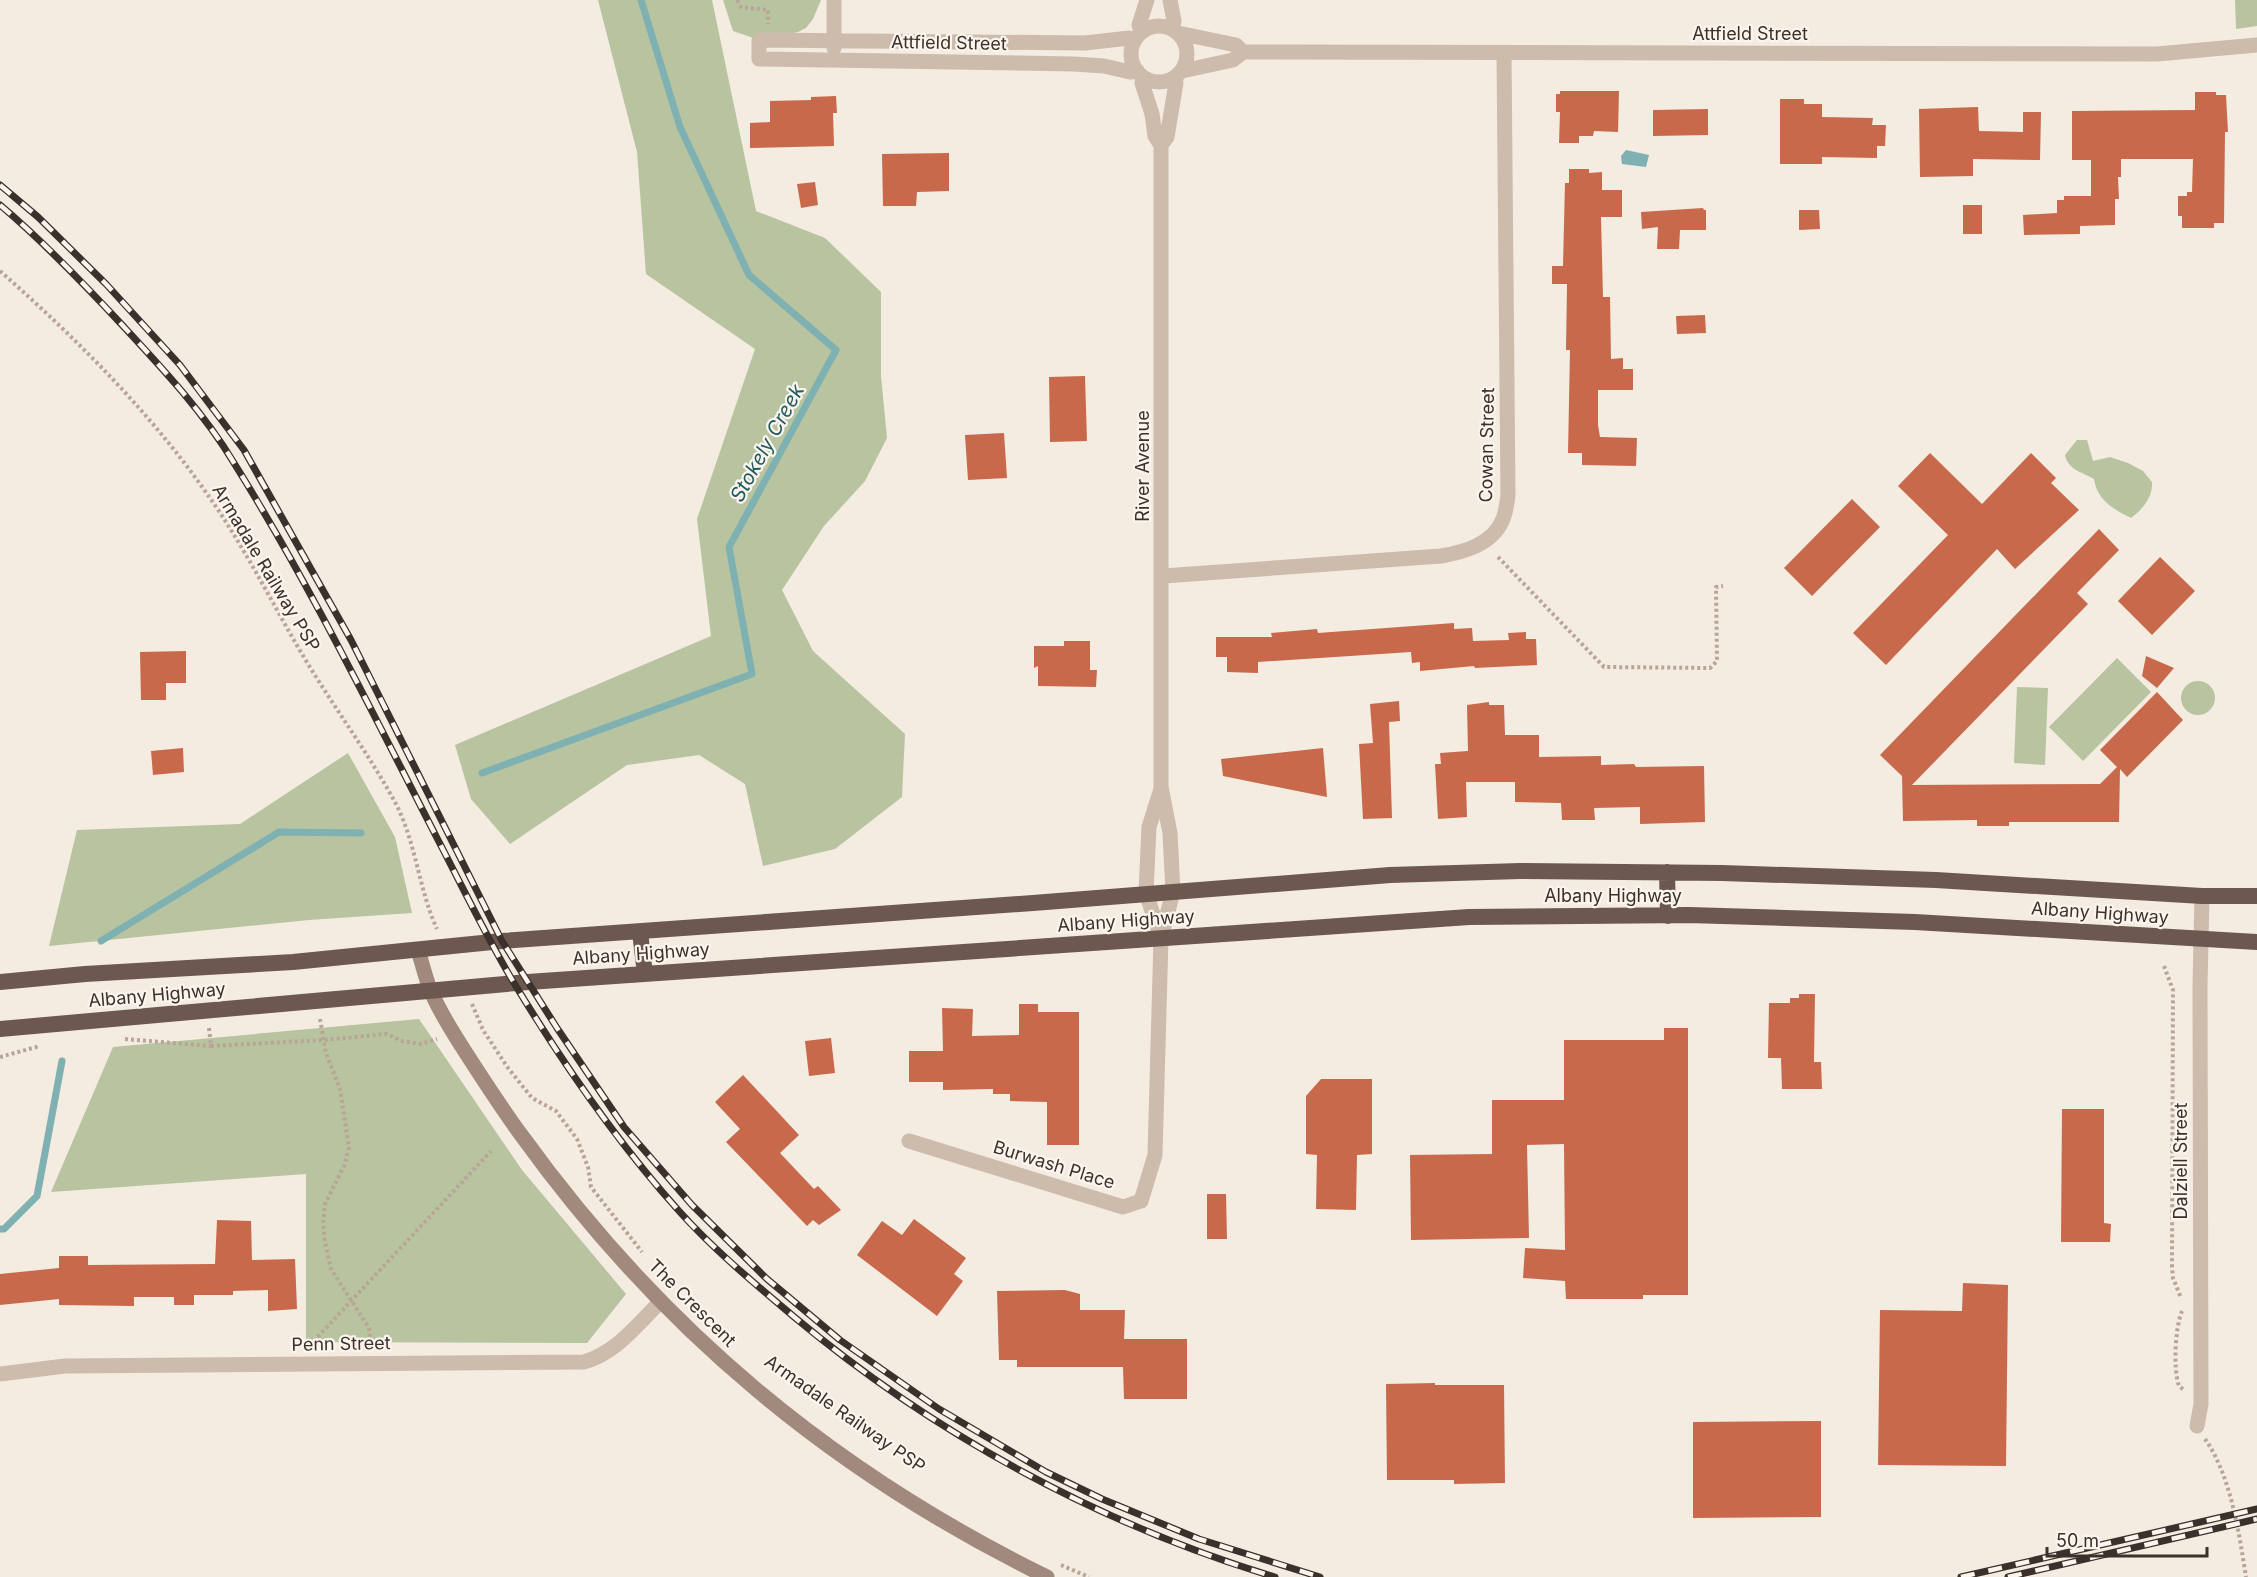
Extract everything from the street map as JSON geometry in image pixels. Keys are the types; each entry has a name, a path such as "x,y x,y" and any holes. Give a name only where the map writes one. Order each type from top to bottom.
{"highway":[{"name":"Albany Highway","path":"0,982 85,974 293,962 502,941 1411,874 1520,871 1667,872 1936,880 2202,896 2257,896"},
{"path":"1667,872 1668,916"},
{"name":"Albany Highway","path":"0,1029 316,1000 645,974 1469,917 1689,915 1937,923 2257,942"},
{"path":"640,932 645,974"}],"main road":[{"name":"The Crescent","path":"418,950 431,991 454,1034 487,1086 544,1167 597,1232 710,1351 757,1392 849,1461 937,1518 1047,1577"}],"street":[{"path":"834,0 834,61"},
{"path":"1147,0 1131,56 1140,74 1159,82 1178,74 1187,55 1186,47 1175,31 1170,0"},
{"path":"1138,36 1155,26 1175,31"},
{"name":"Attfield Street","path":"1175,31 1236,45 1243,52"},
{"name":"Attfield Street","path":"1138,36 1085,42 764,40 759,59 1074,64 1104,66 1140,74"},
{"name":"Attfield Street","path":"1178,74 1233,60 1243,52 2157,54 2257,45"},
{"name":"Cowan Street","path":"1163,576 1441,556 1460,553 1478,546 1495,532 1503,518 1508,495 1504,53"},
{"name":"River Avenue","path":"1140,74 1152,114 1155,135 1161,145 1163,576 1161,786 1170,833 1173,892 1161,938"},
{"name":"River Avenue","path":"1161,145 1167,137 1178,74"},
{"name":"River Avenue","path":"1146,893 1149,827 1161,786"},
{"path":"1146,893 1161,938"},
{"name":"Dalziell Street","path":"2197,1426 2201,1390 2200,986 2202,896"},
{"name":"Burwash Place","path":"909,1141 1123,1207 1141,1201 1155,1155 1161,938"},
{"name":"Penn Street","path":"0,1374 65,1366 584,1362 602,1355 613,1347 661,1301"}],"path":[{"path":"736,0 741,7 768,10 764,40"},
{"name":"Armadale Railway PSP","path":"0,271 98,363 161,432 212,501 258,573 302,654 397,806 410,840 436,927"},
{"path":"1498,557 1604,667 1710,668 1717,661 1716,586 1723,586"},
{"path":"2164,966 2173,990 2172,1266 2173,1278 2182,1301"},
{"path":"316,1000 326,1053 340,1089 349,1148 344,1166 325,1204 323,1224 331,1269 369,1328 372,1362"},
{"path":"206,1010 210,1046"},
{"path":"481,1026 508,1068 532,1098 556,1111 577,1139 588,1167 591,1187 649,1260"},
{"path":"121,1038 210,1046 387,1034 402,1041 421,1044"},
{"path":"0,1057 50,1042"},
{"path":"310,1365 313,1342 491,1151"},
{"path":"2184,1309 2177,1328 2177,1380 2183,1390 2201,1390"},
{"path":"2197,1426 2214,1451 2235,1514 2246,1577"},
{"path":"1059,1563 1089,1577"}],"green space":[{"path":"598,0 712,0 756,211 825,238 881,292 881,376 887,438 865,481 824,526 782,590 813,651 905,734 902,797 835,849 763,866 745,784 699,755 627,765 510,844 471,799 455,745 711,636 697,519 755,349 646,274 637,152"},
{"path":"723,0 821,0 813,19 806,28 798,32 759,40 733,31"},
{"path":"2235,0 2257,0 2257,26 2236,29"},
{"path":"2077,440 2087,440 2093,461 2110,457 2128,463 2143,471 2152,482 2151,493 2146,502 2131,518 2102,498 2094,479 2069,464 2065,455"},
{"path":"2117,658 2151,692 2083,761 2049,727"},
{"path":"2198,681 2210,686 2215,698 2210,710 2198,715 2186,710 2181,698 2186,686"},
{"path":"2017,687 2048,688 2045,765 2014,763"},
{"path":"348,753 395,837 412,913 309,920 49,946 77,830 240,824"},
{"path":"419,1019 522,1170 626,1294 587,1343 306,1342 306,1174 51,1192 113,1047"}],"water":[{"path":"1626,150 1649,155 1646,167 1622,164 1621,156"}],"building":[{"path":"1560,91 1619,91 1618,132 1594,131 1593,136 1579,136 1579,143 1559,143 1560,112 1556,112 1556,94 1560,94"},
{"path":"2195,92 2216,92 2216,95 2226,95 2228,132 2225,132 2224,223 2214,223 2214,228 2182,228 2182,216 2178,216 2178,196 2187,196 2187,192 2192,192 2193,159 2121,159 2121,177 2118,177 2119,199 2115,199 2115,225 2080,226 2080,234 2024,235 2023,215 2057,213 2057,200 2064,200 2064,196 2091,196 2091,160 2072,160 2072,111 2195,110"},
{"path":"836,96 837,113 833,113 834,146 750,148 750,123 770,122 770,101 811,100 811,97"},
{"path":"1780,99 1804,99 1804,104 1822,104 1822,117 1873,118 1872,125 1886,125 1885,146 1877,146 1877,158 1822,157 1822,164 1780,164"},
{"path":"1978,107 1979,131 2023,132 2023,112 2041,112 2040,160 1973,159 1973,176 1920,177 1919,109"},
{"path":"1708,109 1708,135 1653,136 1653,110"},
{"path":"949,153 949,191 917,192 916,206 883,206 882,154"},
{"path":"1569,169 1589,169 1589,173 1602,172 1602,190 1622,190 1622,217 1601,217 1603,297 1610,297 1611,359 1623,358 1623,369 1633,369 1633,390 1598,390 1598,425 1600,437 1637,438 1636,466 1582,465 1582,453 1568,453 1570,350 1566,350 1567,284 1552,284 1552,266 1563,266 1565,183 1569,183"},
{"path":"815,182 818,205 801,208 797,184"},
{"path":"1963,205 1982,205 1982,234 1963,234"},
{"path":"1703,208 1706,210 1706,230 1680,230 1679,249 1657,249 1658,227 1642,229 1641,212"},
{"path":"1799,210 1819,210 1820,229 1799,230"},
{"path":"1705,315 1706,333 1677,334 1676,316"},
{"path":"1085,376 1087,441 1050,442 1049,377"},
{"path":"1004,433 1007,478 968,480 965,435"},
{"path":"1930,453 1982,504 2031,453 2056,478 2051,483 2079,510 2015,569 1997,549 1886,665 1853,633 1948,535 1898,486"},
{"path":"1852,499 1880,527 1812,596 1784,568"},
{"path":"2099,529 2119,550 2077,593 2088,604 1912,785 2100,784 2117,767 2100,750 2157,692 2183,720 2127,777 2120,769 2119,822 2009,822 2009,826 1977,826 1977,820 1903,821 1902,776 1880,755"},
{"path":"2160,557 2195,591 2152,635 2118,601"},
{"path":"1454,623 1454,629 1472,628 1473,641 1509,640 1508,633 1526,632 1526,639 1536,639 1537,665 1475,668 1474,666 1420,671 1420,662 1412,663 1411,652 1258,662 1258,673 1227,672 1227,657 1216,657 1216,637 1272,637 1271,633 1317,629 1318,633"},
{"path":"1064,641 1090,641 1090,670 1097,670 1096,687 1038,686 1038,666 1034,668 1034,646 1064,646"},
{"path":"186,651 186,683 166,683 166,700 141,700 140,652"},
{"path":"2146,656 2174,668 2157,688 2142,676"},
{"path":"1399,701 1400,721 1389,722 1392,818 1363,819 1359,744 1373,743 1370,704"},
{"path":"1489,702 1489,705 1504,705 1505,735 1539,735 1539,757 1601,756 1601,765 1634,764 1636,767 1704,766 1705,822 1640,824 1640,807 1594,808 1595,820 1562,820 1561,803 1515,802 1515,782 1466,782 1467,817 1438,819 1435,764 1441,764 1440,753 1468,751 1467,705"},
{"path":"183,748 184,772 153,775 151,751"},
{"path":"1323,748 1327,797 1223,776 1221,759"},
{"path":"1799,994 1815,994 1814,1062 1821,1062 1822,1089 1782,1089 1781,1058 1768,1058 1769,1003 1790,1003 1790,998 1799,998"},
{"path":"1019,1004 1038,1004 1038,1012 1079,1012 1079,1145 1047,1145 1047,1102 1010,1101 1010,1094 993,1094 993,1089 943,1090 943,1082 909,1082 909,1051 943,1051 942,1008 973,1009 972,1036 1019,1035"},
{"path":"1664,1028 1688,1028 1688,1295 1643,1295 1643,1299 1566,1299 1565,1281 1523,1278 1525,1248 1565,1250 1564,1144 1527,1145 1529,1238 1411,1240 1410,1155 1492,1154 1492,1100 1564,1100 1564,1040 1664,1040"},
{"path":"831,1038 835,1073 809,1076 805,1041"},
{"path":"743,1075 799,1135 780,1153 814,1189 818,1186 841,1210 819,1225 813,1220 807,1226 726,1142 740,1129 715,1102"},
{"path":"1321,1079 1372,1079 1372,1154 1357,1155 1356,1210 1316,1209 1317,1155 1306,1154 1306,1096"},
{"path":"2062,1109 2104,1109 2104,1223 2111,1224 2110,1242 2061,1242"},
{"path":"1207,1194 1226,1194 1227,1239 1207,1239"},
{"path":"914,1219 966,1258 954,1274 963,1281 937,1316 857,1255 882,1221 902,1235"},
{"path":"217,1220 251,1221 252,1260 295,1259 297,1309 268,1311 268,1290 233,1291 233,1295 194,1295 194,1305 174,1305 174,1297 134,1297 134,1306 59,1305 59,1299 0,1305 0,1274 59,1268 59,1256 88,1256 88,1265 215,1264"},
{"path":"1963,1283 2008,1285 2006,1466 1878,1465 1880,1310 1962,1311"},
{"path":"1065,1290 1080,1294 1080,1310 1125,1310 1124,1339 1187,1339 1187,1399 1124,1399 1123,1367 1017,1367 1017,1360 999,1360 997,1291"},
{"path":"1435,1383 1435,1385 1504,1385 1505,1483 1454,1484 1454,1480 1387,1480 1386,1384"},
{"path":"1821,1421 1821,1517 1693,1518 1693,1422"}],"waterway":[{"name":"Stokely Creek","path":"482,773 752,674 729,547 836,350 749,275 680,127 641,0"},
{"path":"101,941 279,832 361,833"},
{"path":"0,1229 4,1229 37,1196 62,1061"}],"railway":[{"path":"0,185 38,217 106,284 180,365 244,450 351,640 502,941 624,1127 692,1205 767,1279 840,1340 939,1409 1046,1472 1102,1499 1199,1539 1320,1577"},
{"path":"0,205 48,249 124,327 210,427 262,508 314,601 514,983 571,1072 612,1129 656,1185 692,1225 749,1278 847,1359 903,1399 961,1436 1021,1471 1082,1502 1145,1530 1275,1577"},
{"path":"1961,1577 2257,1509"},
{"path":"2008,1577 2257,1519"}]}
